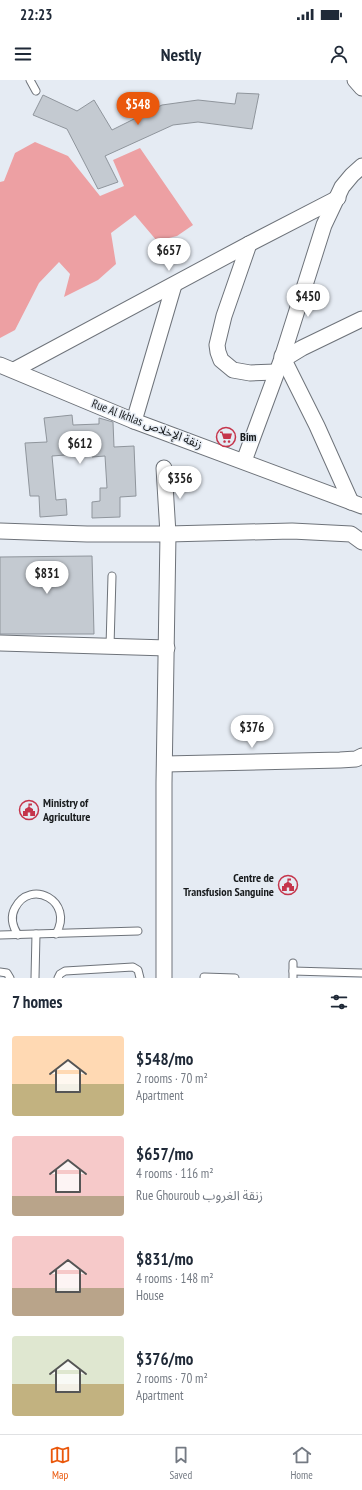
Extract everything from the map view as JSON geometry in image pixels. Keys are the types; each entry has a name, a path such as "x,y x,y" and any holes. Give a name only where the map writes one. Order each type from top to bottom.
{"street":[{"path":"355,80 362,88"},
{"path":"244,461 276,372 283,357 324,225 342,187 362,166"},
{"path":"7,368 174,285 338,198"},
{"path":"249,244 224,316 217,345 221,360 233,370 250,373 276,372"},
{"path":"134,421 174,285"},
{"path":"283,357 362,319"},
{"path":"283,357 356,504"},
{"name":"Rue Al Ikhlas زنقة الإخلاص","path":"7,368 134,421 356,504"},
{"path":"164,468 168,534 164,978"},
{"path":"0,531 87,534 292,531 351,534 362,542"},
{"path":"0,643 167,648"},
{"path":"165,764 340,760 356,759 362,756"}],"lane":[{"path":"30,80 36,91"},
{"path":"110,646 112,576"},
{"path":"18,935 13,923 14,910 21,900 33,894 46,896 56,903 61,915 61,922 56,934"},
{"path":"0,935 138,931"},
{"path":"35,978 36,934"},
{"path":"293,963 293,975 362,973"},
{"path":"58,978 60,974 65,971 133,967 140,972 140,978"},
{"path":"0,972 7,973 10,978"},
{"path":"204,978 235,978"}],"shaded area":[{"path":"35,142 68,156 100,196 124,186 113,160 140,148 193,225 177,236 157,241 135,215 111,233 116,264 98,280 64,297 70,274 59,262 39,283 15,330 0,338 0,182 4,181 15,153"}],"building":[{"path":"237,93 259,94 252,129 198,122 173,125 105,156 118,182 98,189 67,129 33,115 43,95 77,111 94,100 112,130 162,105 198,100 235,104"},
{"path":"72,415 73,425 99,424 99,418 113,422 114,447 134,446 136,496 120,497 120,517 92,518 92,502 100,501 100,488 107,488 105,456 92,457 92,453 52,456 56,500 66,499 67,515 40,517 39,496 30,496 25,443 47,442 44,418"},
{"path":"92,556 94,634 0,634 0,557"}],"place":[{"name":"Bim","path":"226,437"},
{"name":"Ministry of Agriculture","path":"29,810"},
{"name":"Centre de Transfusion Sanguine","path":"288,885"}]}
